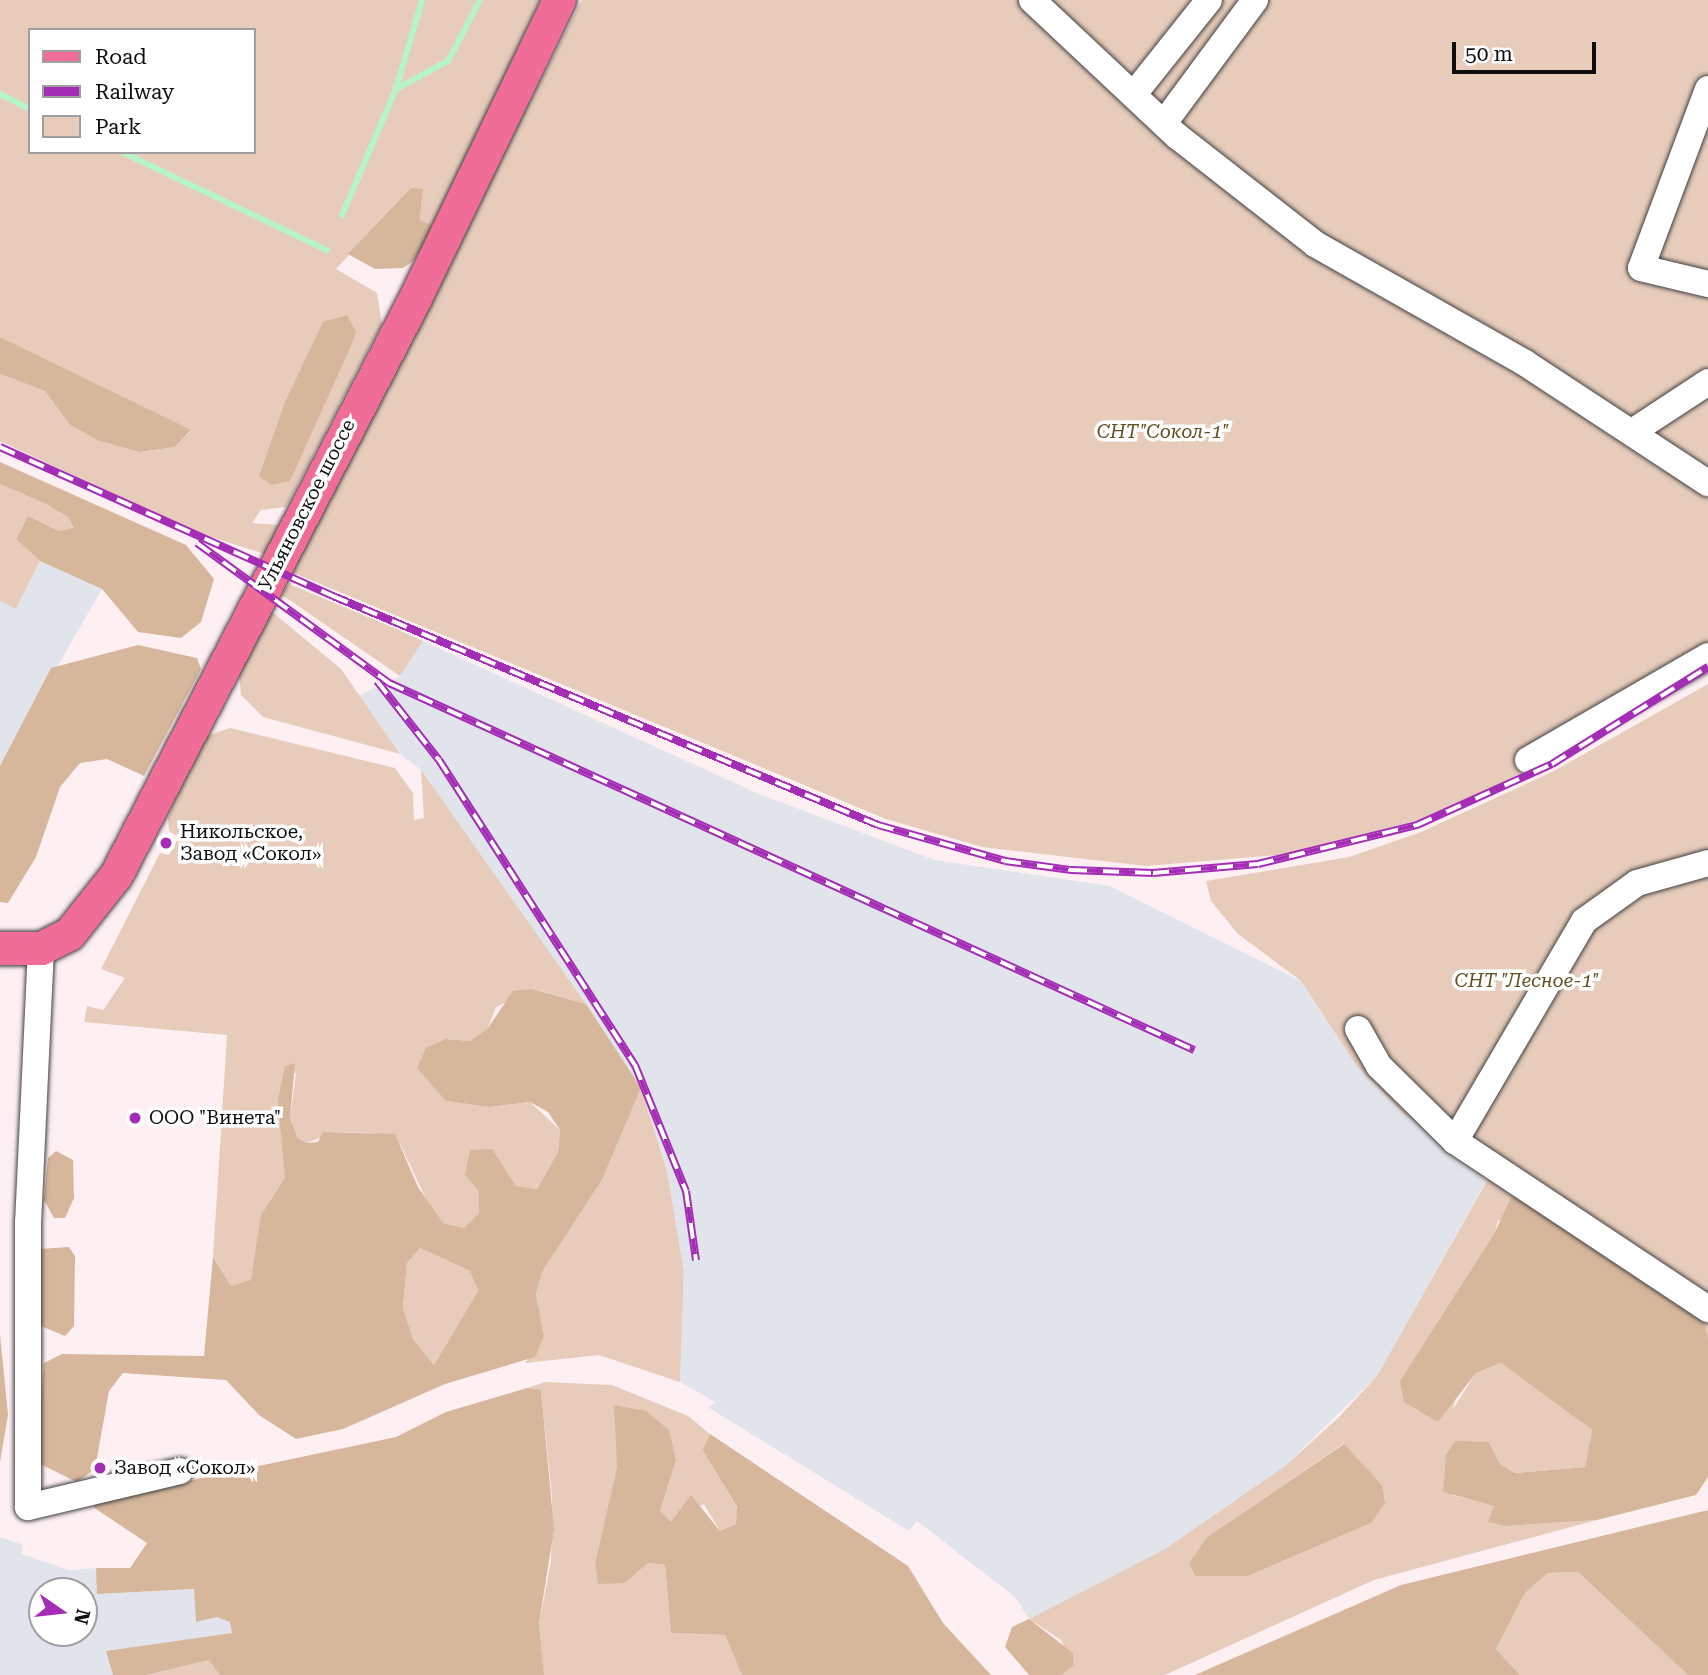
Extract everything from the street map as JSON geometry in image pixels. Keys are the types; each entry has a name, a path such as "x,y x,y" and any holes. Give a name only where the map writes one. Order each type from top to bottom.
{"main road":[{"name":"Ульяновское шоссе","path":"41,948 81,924 116,875 414,300 559,0"},
{"path":"0,947 41,948"}],"street":[{"path":"1032,0 1164,122 1315,244 1632,432 1708,483"},
{"path":"1134,94 1209,0"},
{"path":"1164,122 1255,0"},
{"path":"1708,89 1642,268 1708,284"},
{"path":"1632,432 1708,382"},
{"path":"1528,760 1708,656"},
{"path":"1455,1141 1584,921 1637,883 1708,863"},
{"path":"41,948 28,1222 28,1507 180,1471"},
{"path":"1358,1028 1379,1066 1455,1141 1708,1309"}],"shaded area":[{"path":"411,188 423,189 420,220 436,227 413,261 403,268 375,269 348,254"},
{"path":"347,315 356,332 350,348 290,481 271,485 259,476 285,402 323,322"},
{"path":"0,337 191,430 175,447 140,452 99,441 70,425 45,391 0,374"},
{"path":"0,462 186,545 214,579 201,622 181,638 138,632 102,589 40,561 16,539 28,516 59,531 73,528 68,517 42,502 0,484"},
{"path":"40,561 102,589 0,766 0,601 16,609"},
{"path":"423,641 757,793 935,860 1110,886 1301,981 1356,1065 1402,1112 1488,1178 1377,1376 1285,1466 1165,1549 1029,1619 1015,1597 917,1521 909,1531 709,1408 715,1402 680,1382 684,1272 667,1171 641,1088 421,770 400,754 358,696 400,676"},
{"path":"138,645 197,658 201,669 144,776 107,759 80,763 60,787 36,857 8,903 0,902 0,766 51,668"},
{"path":"533,989 586,1004 641,1088 602,1180 542,1272 536,1294 544,1336 535,1357 445,1384 343,1429 296,1439 259,1415 226,1380 123,1373 109,1391 95,1469 77,1482 36,1462 44,1363 62,1354 204,1356 213,1257 231,1286 251,1280 261,1215 285,1178 278,1100 285,1066 295,1063 290,1118 298,1138 307,1143 318,1142 323,1132 395,1134 418,1187 443,1223 464,1228 479,1213 479,1191 465,1175 470,1150 492,1149 516,1186 537,1189 558,1152 560,1130 548,1112 530,1102 489,1107 446,1101 417,1068 426,1048 446,1039 470,1041 488,1028 513,991","holes":["420,1248 470,1271 478,1291 434,1365 413,1339 403,1308 407,1263"]},
{"path":"56,1151 73,1160 74,1198 65,1218 54,1218 44,1200 48,1158"},
{"path":"1517,1185 1698,1300 1708,1337 1708,1477 1696,1495 1597,1520 1506,1526 1488,1522 1494,1506 1443,1492 1446,1455 1455,1441 1489,1442 1500,1464 1515,1473 1585,1467 1592,1430 1501,1363 1476,1373 1438,1422 1404,1402 1400,1381 1493,1236"},
{"path":"69,1247 75,1256 74,1326 65,1336 36,1324 39,1249"},
{"path":"0,1334 8,1415 0,1462"},
{"path":"527,1388 541,1390 554,1529 539,1624 544,1675 220,1675 209,1660 146,1675 113,1675 106,1651 232,1633 230,1622 217,1617 196,1622 194,1589 98,1594 96,1568 130,1568 147,1543 93,1507 97,1500 396,1437 446,1412"},
{"path":"614,1405 646,1411 669,1430 676,1461 660,1511 671,1522 691,1495 720,1531 736,1524 737,1507 703,1450 710,1434 908,1566 943,1623 991,1675 742,1675 725,1635 671,1633 665,1565 648,1563 625,1583 598,1584 595,1563 617,1467"},
{"path":"1344,1444 1382,1485 1385,1503 1371,1523 1248,1576 1195,1576 1189,1563 1207,1537"},
{"path":"1708,1510 1708,1675 1688,1675 1578,1572 1548,1573 1525,1593 1496,1649 1520,1675 1195,1675 1401,1585"},
{"path":"0,1537 23,1545 21,1554 69,1570 96,1568 97,1577 28,1577 28,1647 98,1647 98,1594 194,1589 539,1624 817,1675 0,1675"},
{"path":"1029,1619 1073,1653 1073,1666 1062,1675 1029,1675 1005,1647 1012,1627"}],"green space":[{"path":"0,0 540,0 436,227 420,220 422,200 411,188 336,269 377,293 382,324 286,507 261,510 252,523 279,525 265,554 193,531 0,441 0,374 45,391 70,425 99,441 141,452 175,447 191,431 0,337"},
{"name":"СНТ\"Сокол-1\"","path":"582,0 1708,0 1708,662 1491,790 1418,820 1291,854 1146,866 982,847 886,819 289,571"},
{"path":"0,484 42,502 68,517 73,529 59,531 28,516 16,539 40,561 16,609 0,601"},
{"path":"289,584 423,641 400,676 282,595"},
{"path":"265,606 341,669 400,754 263,717 241,695 239,674"},
{"name":"СНТ \"Лесное-1\"","path":"1708,684 1708,1337 1698,1300 1498,1220 1453,1409 1476,1373 1501,1363 1592,1430 1585,1467 1515,1473 1500,1464 1489,1442 1452,1495 1495,1506 1505,1526 1597,1520 1374,1580 1165,1675 1062,1675 1073,1666 1061,1640 1029,1619 1165,1549 1285,1466 1338,1418 1377,1376 1488,1179 1402,1112 1356,1065 1301,981 1238,934 1211,901 1206,881 1349,857 1421,832 1552,772","holes":["1343,1444 1382,1485 1371,1523 1248,1576 1195,1576 1189,1563 1207,1537"]},
{"path":"230,728 395,768 413,793 414,820 424,818 421,770 586,1004 534,989 496,1007 488,1028 470,1041 446,1039 446,1101 489,1107 530,1102 560,1130 558,1152 537,1189 516,1186 503,1169 480,1191 479,1213 464,1228 443,1223 429,1205 400,1144 374,1133 335,1132 307,1143 298,1138 290,1118 296,1074 285,1066 285,1178 251,1280 242,1287 231,1286 213,1257 227,1035 84,1022 87,1006 103,1010 125,978 101,969 160,853 169,855 179,837 169,831 168,818 195,748 206,736"},
{"path":"641,1088 667,1171 684,1272 680,1382 599,1355 525,1363 544,1336 536,1294 542,1272 602,1180"},
{"path":"420,1248 470,1271 478,1291 434,1365 413,1339 403,1308 407,1263"},
{"path":"545,1382 612,1385 688,1416 710,1434 704,1450 737,1508 736,1524 720,1531 704,1504 671,1522 660,1512 676,1461 615,1405 617,1467 595,1563 598,1583 625,1583 648,1563 665,1565 671,1633 725,1635 742,1675 544,1675 539,1624 551,1561 552,1497 541,1391 527,1388"},
{"path":"1578,1572 1688,1675 1520,1675 1496,1649 1525,1593 1548,1573"},
{"path":"210,1660 220,1675 146,1675"}],"waterway":[{"path":"342,215 396,89 422,0"},
{"path":"396,89 448,61 480,0"},
{"path":"0,94 28,108"},
{"path":"126,154 327,250"}],"railway":[{"path":"0,447 333,596 878,825 1005,861 1071,870 1153,873 1258,864 1417,825 1552,764 1708,667"},
{"path":"197,543 389,683 1194,1050"},
{"path":"377,681 439,760 635,1065 686,1191 696,1260"}],"place":[{"name":"Никольское, Завод «Сокол»","path":"166,843"},
{"name":"ООО \"Винета\"","path":"135,1118"},
{"name":"Завод «Сокол»","path":"100,1468"}]}
